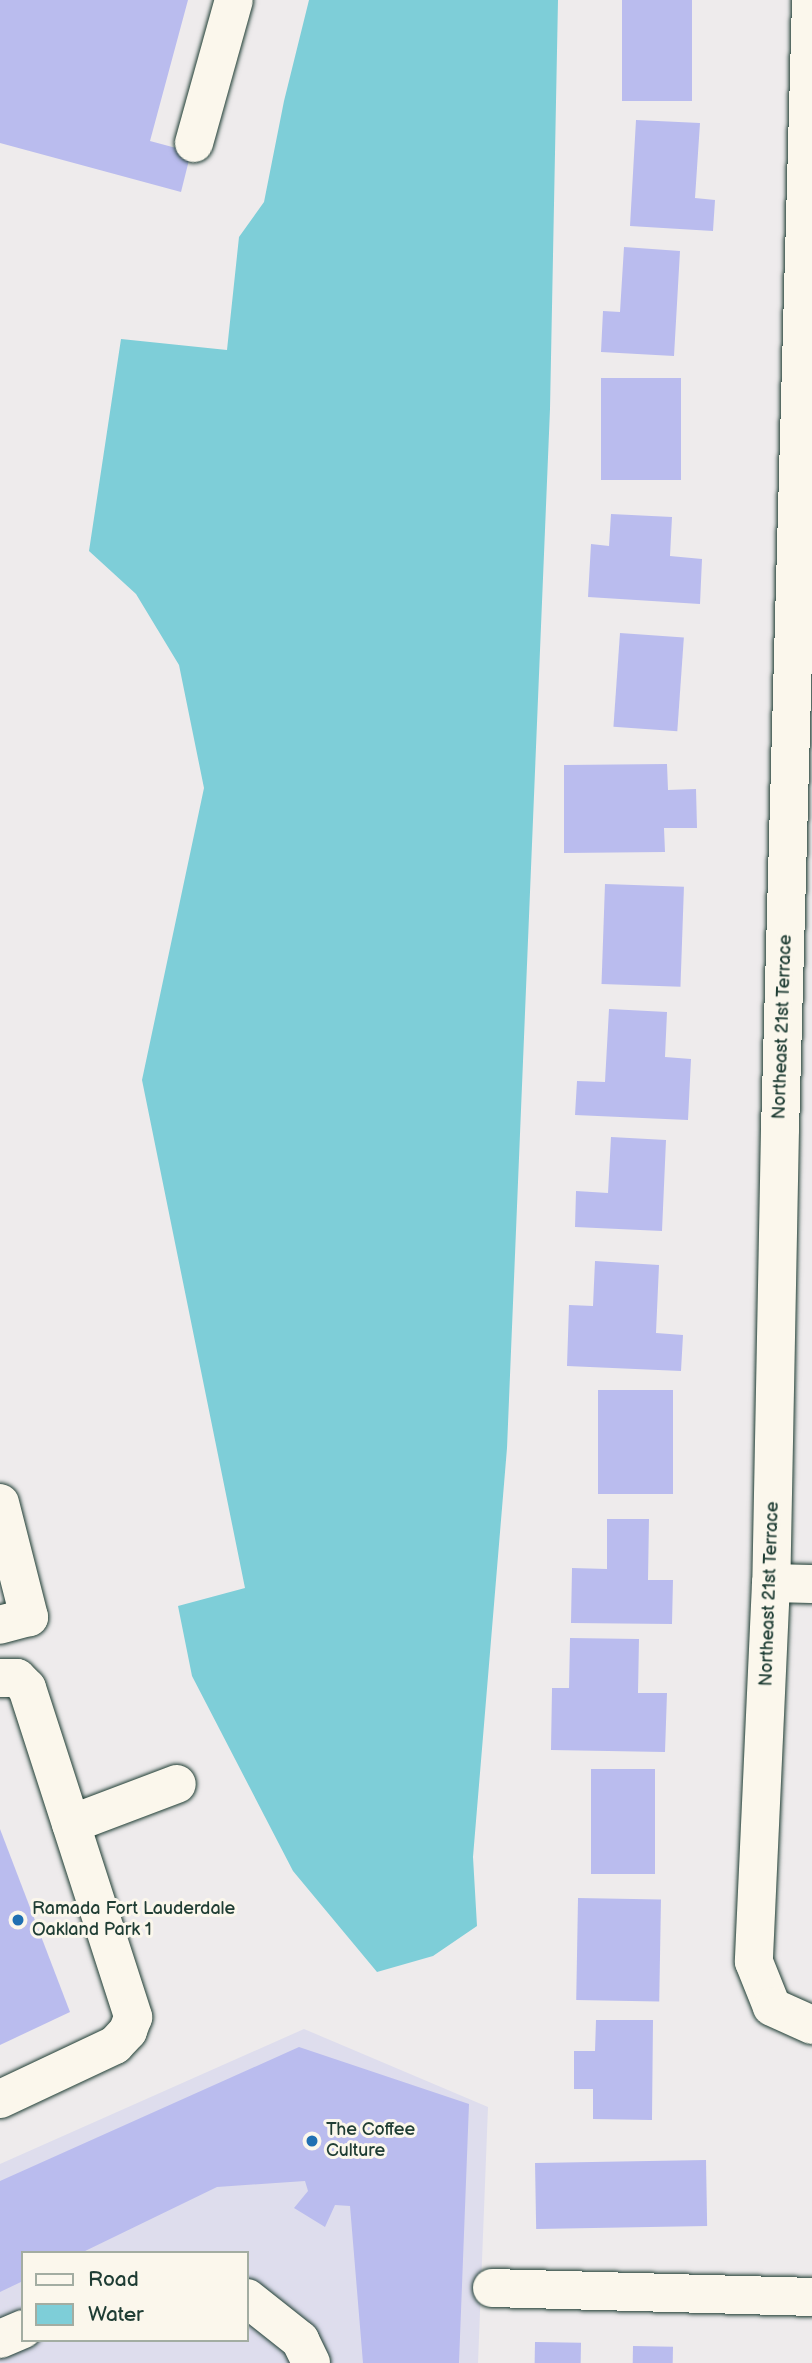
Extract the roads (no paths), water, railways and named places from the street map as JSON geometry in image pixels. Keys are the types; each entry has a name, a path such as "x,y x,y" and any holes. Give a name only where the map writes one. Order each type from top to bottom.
{"street":[{"path":"194,143 234,0"},
{"name":"Northeast 21st Terrace","path":"811,0 796,1129 771,1583 754,1962 772,2007 812,2025"},
{"path":"0,1503 29,1617 0,1625"},
{"path":"771,1583 812,1584"},
{"path":"0,1678 17,1678 27,1688 134,2017 128,2031 115,2045 0,2099"},
{"path":"71,1824 177,1784"},
{"path":"492,2288 812,2297"},
{"path":"248,2299 300,2340 311,2363"},
{"path":"0,2339 21,2330"},
{"path":"0,2353 18,2363"}],"water":[{"path":"309,0 558,0 550,409 507,1448 473,1857 477,1926 433,1956 377,1972 293,1871 192,1676 178,1606 245,1588 142,1080 204,788 179,665 136,594 89,551 121,339 227,350 239,237 264,202 284,101"}],"place":[{"name":"Ramada Fort Lauderdale Oakland Park 1","path":"18,1920"},
{"name":"The Coffee Culture","path":"312,2141"}]}
